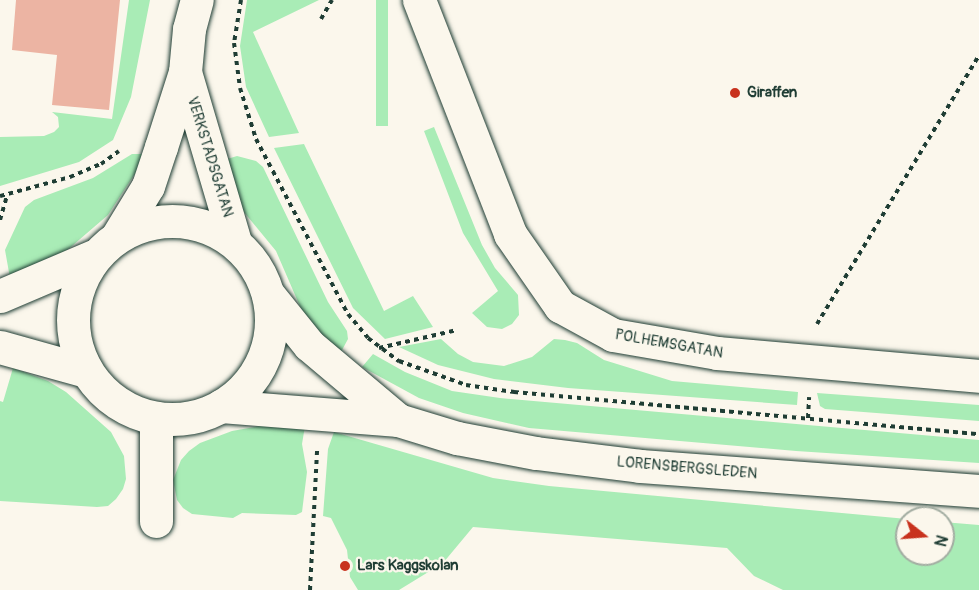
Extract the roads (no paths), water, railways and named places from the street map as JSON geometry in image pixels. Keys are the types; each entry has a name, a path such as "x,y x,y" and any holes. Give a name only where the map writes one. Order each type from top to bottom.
{"street":[{"name":"VERKSTADSGATAN","path":"106,246 147,186 185,72 189,30 197,0"},
{"name":"POLHEMSGATAN","path":"419,0 510,234 560,306 613,335 717,353 979,376"},
{"name":"VERKSTADSGATAN","path":"185,72 235,242"},
{"name":"LORENSBERGSLEDEN","path":"0,297 106,246 146,223 178,220 209,226 235,242 256,266 268,294 309,345 398,420"},
{"name":"LORENSBERGSLEDEN","path":"106,246 78,284 71,328 86,371 104,393 128,410 156,418 190,418 221,406 247,385 263,365 272,326 268,294"},
{"path":"0,347 86,371"},
{"name":"LORENSBERGSLEDEN","path":"221,406 398,420 457,438 536,453 628,464 979,491"},
{"path":"156,418 156,521"}],"place":[{"name":"Giraffen","path":"735,93"},
{"name":"Lars Kaggskolan","path":"345,566"}]}
